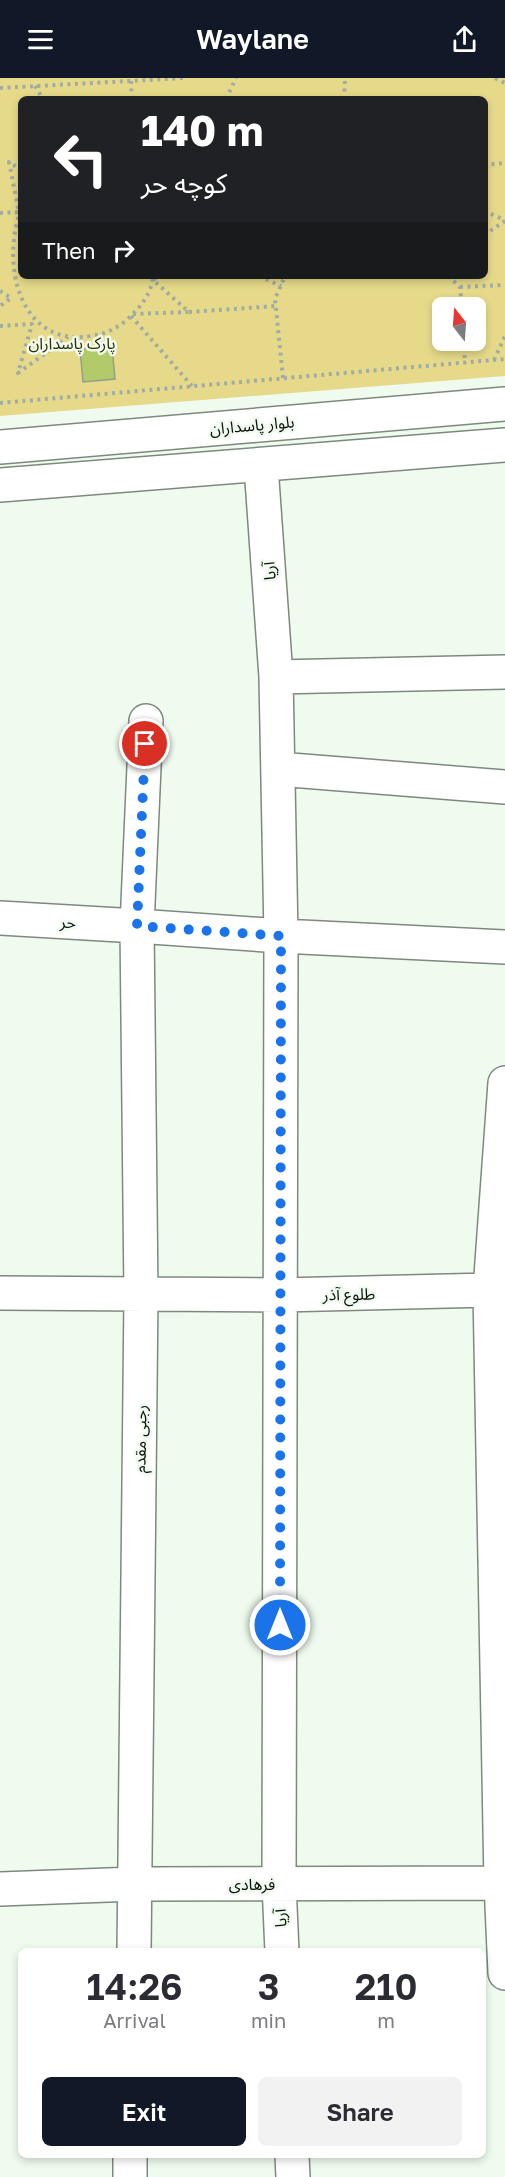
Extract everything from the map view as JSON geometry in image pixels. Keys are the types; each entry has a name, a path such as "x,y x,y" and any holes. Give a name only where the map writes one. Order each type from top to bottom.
{"street":[{"name":"بلوار پاسداران","path":"0,447 505,404"},
{"path":"0,485 505,445"},
{"name":"آریا","path":"261,466 276,677 281,936 279,1884 282,1948"},
{"path":"276,677 505,672"},
{"name":"رجبی مقدم","path":"134,1948 141,1295 137,926 146,721"},
{"path":"278,769 505,787"},
{"name":"حر","path":"0,918 281,936 505,947"},
{"path":"505,1083 490,1290 499,1391 505,1973"},
{"name":"طلوع آذر","path":"0,1293 281,1295 490,1290"},
{"name":"فرهادی","path":"0,1889 135,1884 503,1883"},
{"path":"130,2158 130,2177"},
{"path":"292,2158 293,2177"}],"path":[{"path":"0,88 185,78"},
{"path":"227,96 236,78"},
{"path":"344,96 345,78"},
{"path":"495,78 505,84"},
{"path":"131,81 132,96"},
{"path":"35,86 42,96"},
{"path":"18,168 9,162 18,202"},
{"path":"488,165 505,163"},
{"path":"0,213 18,211"},
{"path":"488,213 505,220"},
{"path":"10,226 18,214"},
{"path":"488,232 505,220"},
{"path":"27,318 32,324 55,335 79,338 104,334 126,322 143,303 153,279"},
{"path":"154,279 189,312"},
{"path":"266,279 281,286"},
{"path":"283,378 275,299 284,279"},
{"path":"451,279 460,287 461,297"},
{"path":"460,287 505,285"},
{"path":"0,291 10,298"},
{"path":"7,291 15,306"},
{"path":"0,306 10,298"},
{"path":"132,315 276,306"},
{"path":"132,315 192,386"},
{"path":"32,324 18,373 68,337"},
{"path":"0,326 32,324"},
{"path":"493,360 505,336"},
{"path":"464,351 465,363"},
{"path":"0,403 505,360"}],"green space":[{"name":"پارک پاسداران","path":"0,78 505,78 505,376 0,416"}],"building":[{"path":"112,346 115,379 83,382 80,349"}],"route":[{"path":"145,744 137,926 281,936 280,1625"}]}
